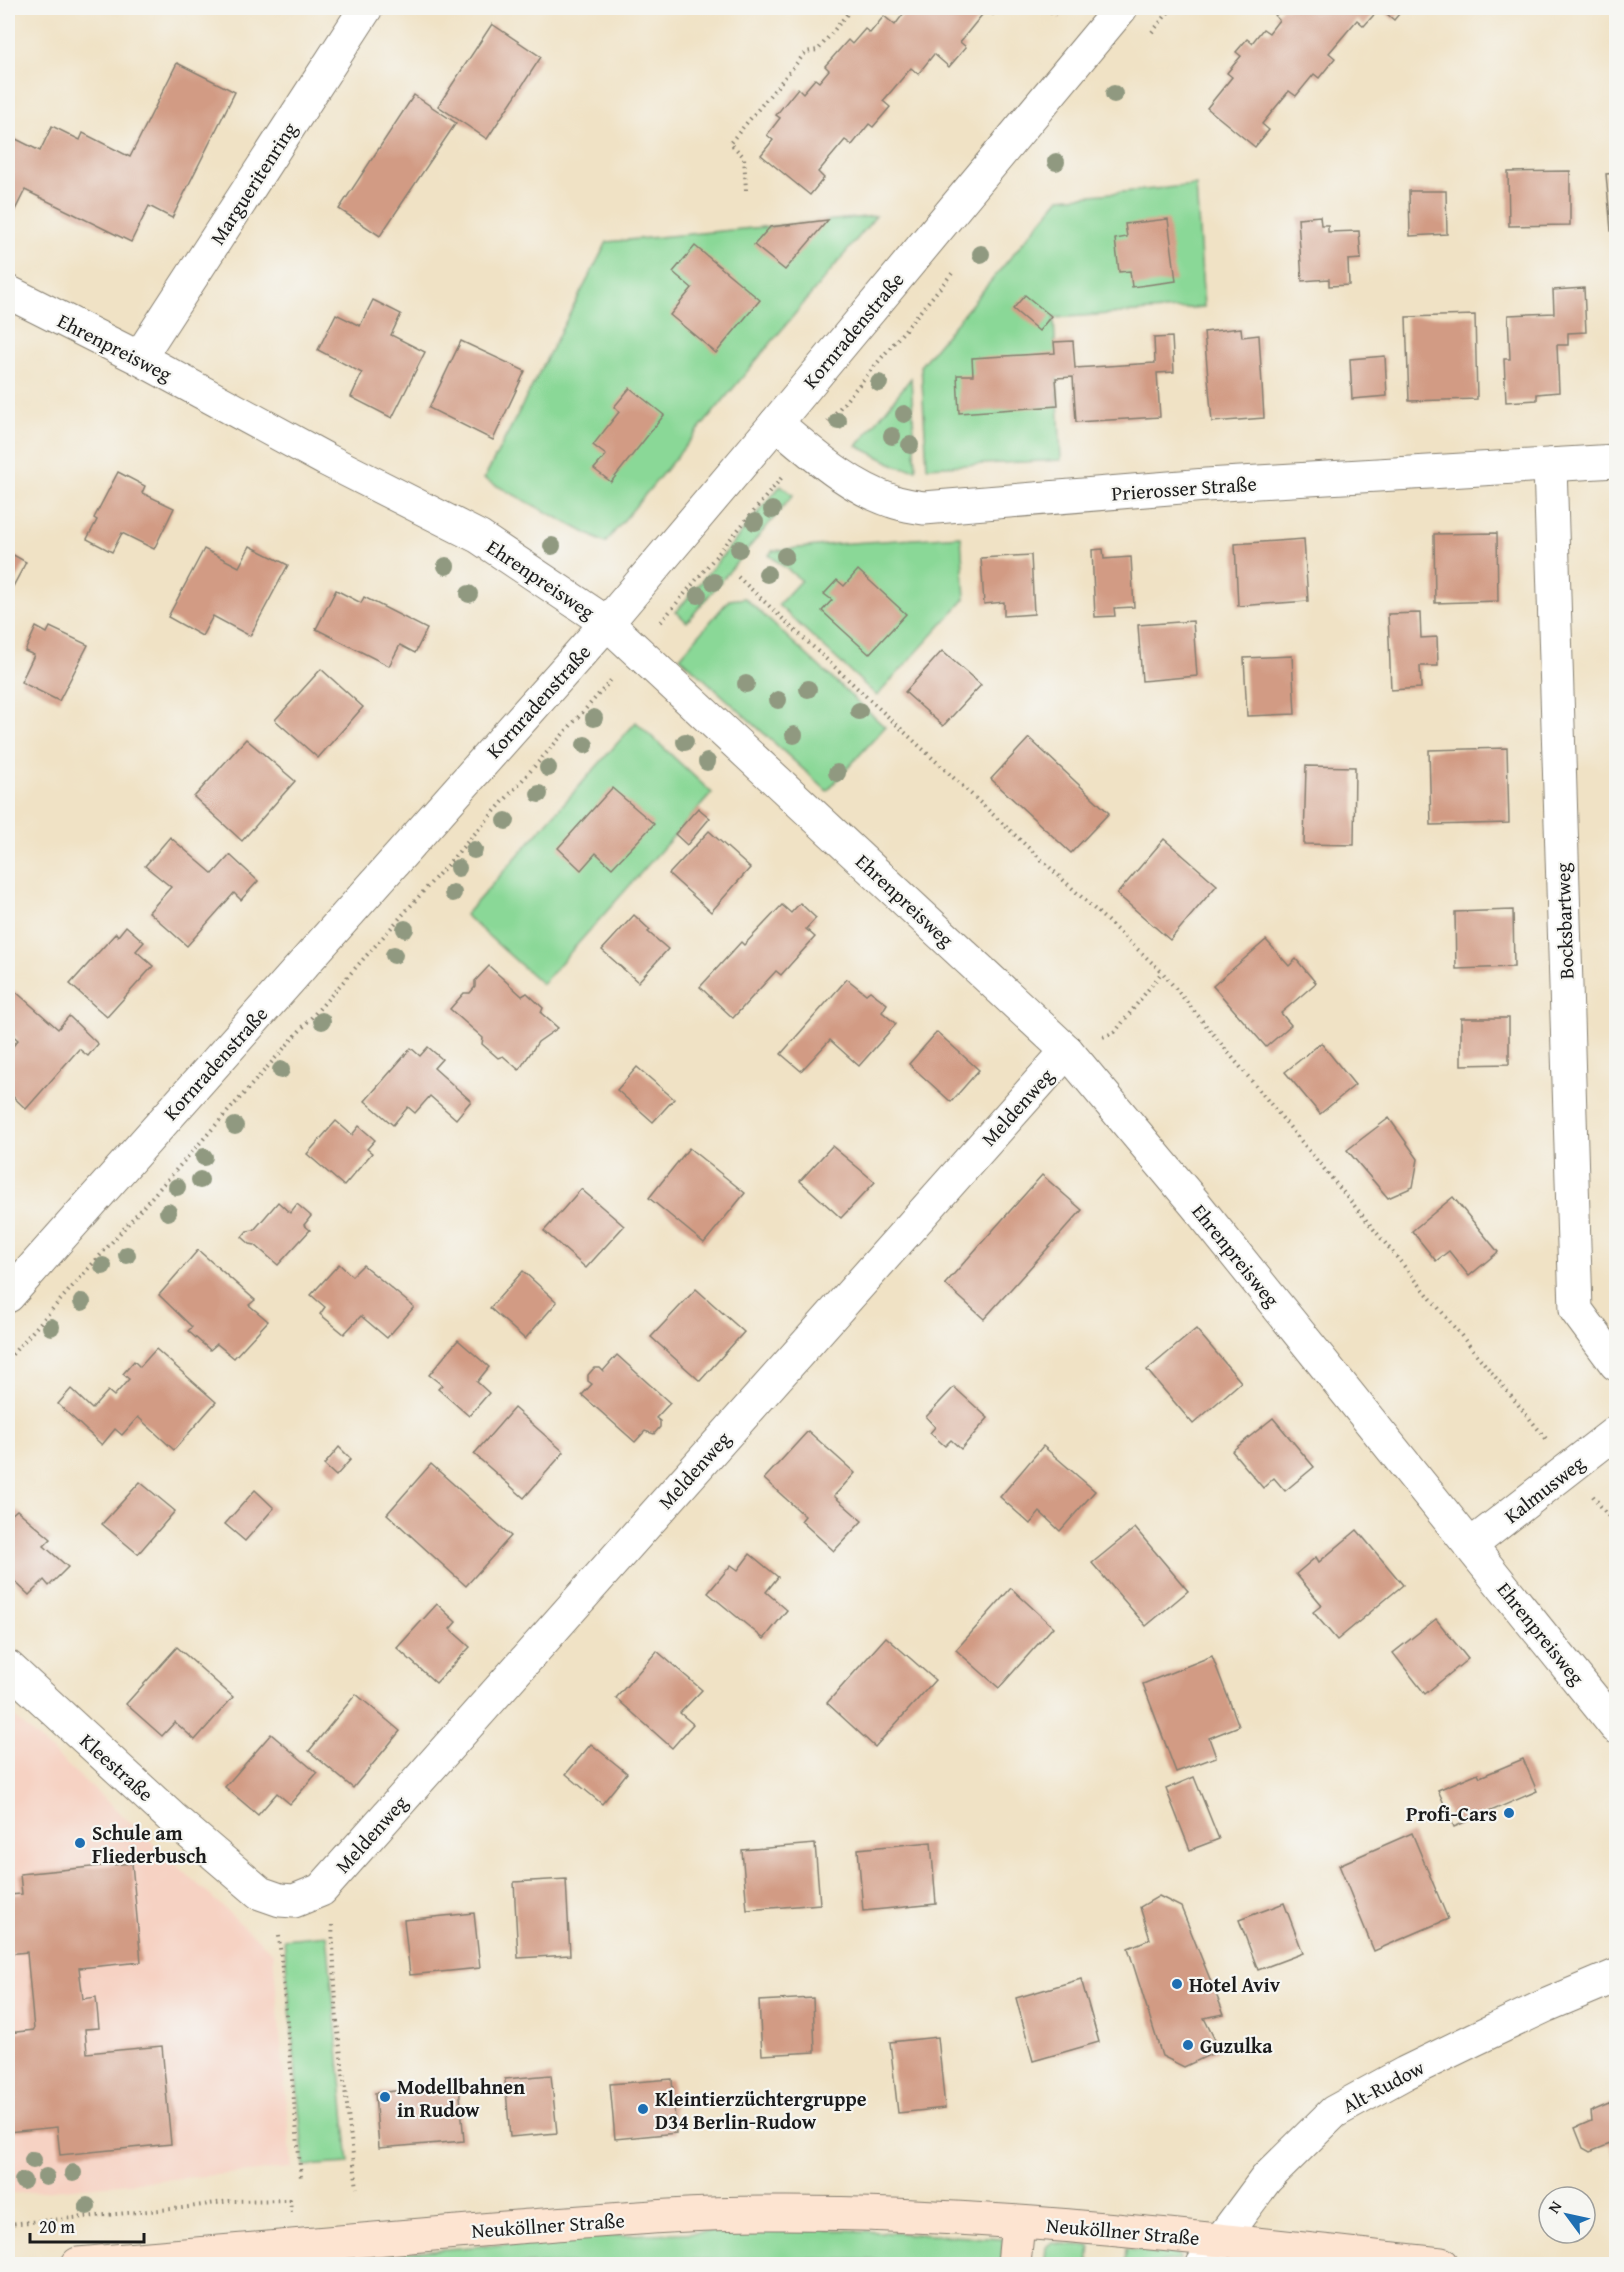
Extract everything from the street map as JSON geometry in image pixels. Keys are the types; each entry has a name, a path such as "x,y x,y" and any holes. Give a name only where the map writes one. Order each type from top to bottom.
{"main road":[{"name":"Neuköllner Straße","path":"78,2265 295,2255 679,2215 855,2213 1018,2223 1213,2252 1442,2265"},
{"name":"Neuköllner Straße","path":"1014,2265 1018,2223"}],"street":[{"name":"Margueritenring","path":"139,358 366,8"},
{"name":"Kornradenstraße","path":"8,1296 607,623 1121,8"},
{"name":"Ehrenpreisweg","path":"8,292 139,358 325,459 479,537 607,623 1067,1051 1203,1214 1617,1727"},
{"name":"Prierosser Straße","path":"776,423 828,466 859,487 893,502 924,508 1206,485 1617,461"},
{"name":"Bocksbartweg","path":"1550,465 1576,1310 1617,1364"},
{"name":"Meldenweg","path":"326,1904 1067,1051"},
{"name":"Kalmusweg","path":"1471,1545 1617,1432"},
{"name":"Kleestraße","path":"8,1667 171,1817 260,1893 280,1900 326,1904"},
{"name":"Alt-Rudow","path":"1213,2252 1266,2179 1334,2112 1405,2073 1475,2039 1547,2005 1617,1976"}],"path":[{"path":"746,190 744,156 730,143 806,52 818,50 852,8"},
{"path":"1046,8 1056,15"},
{"path":"672,609 778,482"},
{"path":"738,577 1162,972 1554,1449"},
{"path":"8,1359 600,692"},
{"path":"1067,1051 1115,1032 1162,972"},
{"path":"1588,1491 1617,1526"},
{"path":"326,1904 337,2023 357,2188"},
{"path":"279,1932 301,2178"},
{"path":"8,2224 182,2208 230,2200 290,2200 295,2255"}],"shaded area":[{"name":"Schule am Fliederbusch","path":"8,1711 273,1953 292,2168 8,2194"}],"green space":[{"path":"1196,185 1204,307 1054,318 1061,460 927,467 921,365 1060,198"},
{"path":"876,216 605,543 484,479 607,242"},
{"path":"911,378 916,469 899,467 857,446"},
{"path":"781,485 793,495 687,622 676,612"},
{"path":"961,536 965,599 877,696 778,605 801,580 769,555 772,551 835,544"},
{"path":"745,598 885,727 827,791 680,657 729,600"},
{"path":"636,722 712,793 542,984 465,915"},
{"path":"327,1935 349,2163 304,2166 284,1939"},
{"path":"844,2230 1003,2239 1001,2263 798,2259 689,2260 611,2264 372,2264 371,2255 622,2235"},
{"path":"1051,2243 1090,2246 1088,2264 1048,2263 1045,2259 1046,2247"},
{"path":"1126,2249 1178,2254 1180,2258 1150,2264 1125,2264"}],"building":[{"path":"905,8 999,8 993,15 986,10 960,42 966,47 949,67 934,54 918,74 911,68 883,101 890,107 873,127 869,124 852,145 845,140 818,172 824,178 810,195 761,155 773,140 767,135 780,118 776,115 798,88 803,93 815,79 819,82 829,70 825,66 848,40 852,44 865,29 870,33 884,16 895,25 907,9"},
{"path":"1282,8 1380,8 1364,26 1357,20 1329,53 1335,58 1319,78 1314,74 1296,96 1289,91 1262,124 1269,130 1255,147 1207,108 1232,77 1227,73 1241,56 1236,52 1247,39 1252,43 1263,29 1269,33 1279,20 1275,16"},
{"path":"1380,8 1404,8 1394,20"},
{"path":"492,24 541,57 487,139 438,106"},
{"path":"177,63 235,92 172,218 149,206 131,242 25,190 13,214 8,212 8,135 40,151 52,126 80,140 83,133 130,157"},
{"path":"414,95 456,123 380,236 339,209"},
{"path":"1570,171 1570,225 1509,226 1508,172"},
{"path":"1616,173 1616,231 1611,231 1606,174"},
{"path":"1409,191 1446,191 1447,234 1410,236"},
{"path":"1320,216 1321,225 1328,225 1328,232 1359,231 1361,259 1348,260 1349,285 1329,286 1329,279 1302,281 1298,218"},
{"path":"1168,219 1176,281 1132,287 1130,271 1119,272 1115,239 1127,237 1125,224"},
{"path":"828,220 785,270 754,245 770,227"},
{"path":"695,246 760,300 716,353 670,315 692,288 673,272"},
{"path":"1584,288 1586,332 1568,333 1568,345 1557,345 1559,392 1537,394 1537,400 1506,402 1504,359 1510,359 1508,315 1554,313 1553,290"},
{"path":"1025,295 1051,316 1039,331 1013,309"},
{"path":"373,300 401,314 391,335 425,352 392,418 351,397 362,373 318,350 336,314 360,326"},
{"path":"1475,315 1477,399 1409,401 1406,317"},
{"path":"1241,328 1242,337 1259,335 1264,418 1212,422 1204,332"},
{"path":"1172,337 1174,372 1157,373 1160,417 1076,422 1073,377 1056,378 1058,406 959,413 957,375 973,375 972,358 1055,353 1054,342 1073,341 1075,368 1155,363 1154,338"},
{"path":"461,341 525,371 493,440 429,408"},
{"path":"1385,356 1387,396 1352,399 1350,359"},
{"path":"630,388 664,415 611,482 594,469 606,455 593,445 619,412 614,407"},
{"path":"118,472 145,486 142,493 174,508 154,549 122,533 112,552 87,539 97,520 94,518"},
{"path":"1497,533 1498,601 1435,603 1434,534"},
{"path":"1304,539 1308,601 1238,606 1235,544"},
{"path":"250,546 288,565 250,636 213,616 202,636 168,617 204,549 239,567"},
{"path":"1103,549 1104,559 1131,557 1134,607 1114,608 1115,616 1095,617 1092,550"},
{"path":"8,552 26,562 9,594 8,594"},
{"path":"1031,555 1034,614 1004,616 1004,602 984,604 981,558"},
{"path":"858,570 906,614 869,654 822,611 832,600 824,594 837,580 844,586"},
{"path":"336,590 361,603 364,597 427,629 415,653 400,645 389,666 316,629"},
{"path":"1420,613 1421,638 1437,637 1438,666 1420,666 1421,688 1391,690 1388,614"},
{"path":"1193,621 1197,676 1142,681 1138,625"},
{"path":"36,627 47,633 50,627 88,645 59,701 21,682 34,655 25,651"},
{"path":"942,651 981,685 943,726 905,692"},
{"path":"1292,656 1295,714 1247,716 1244,658"},
{"path":"321,669 363,707 318,758 275,720"},
{"path":"1029,738 1109,813 1071,853 991,779"},
{"path":"246,739 295,781 242,841 194,797"},
{"path":"1507,748 1509,823 1431,825 1429,750"},
{"path":"1306,766 1355,767 1354,845 1304,844"},
{"path":"612,788 654,824 612,868 596,853 581,870 558,848"},
{"path":"698,808 710,818 687,845 675,834"},
{"path":"709,831 750,868 711,912 669,874"},
{"path":"170,837 213,874 230,855 258,881 241,900 234,893 187,946 149,912 171,887 145,866"},
{"path":"1164,839 1217,885 1170,940 1117,894"},
{"path":"800,903 816,918 806,929 815,937 781,975 776,971 733,1018 700,987 741,942 744,945 782,905 791,913"},
{"path":"1513,910 1514,967 1456,969 1455,912"},
{"path":"634,915 650,930 648,932 668,949 638,982 602,950"},
{"path":"126,926 144,942 136,951 153,966 107,1017 70,984 116,933 118,936"},
{"path":"1266,940 1289,966 1296,959 1316,983 1281,1013 1291,1025 1266,1047 1213,986"},
{"path":"489,966 522,996 527,993 543,1008 541,1013 558,1028 538,1042 519,1070 503,1056 498,1058 482,1044 483,1038 450,1009 464,993 470,993 475,987 475,981"},
{"path":"847,979 866,994 870,991 887,1004 882,1012 896,1024 859,1066 830,1040 801,1071 781,1054"},
{"path":"15,991 58,1029 69,1016 98,1044 88,1056 79,1049 26,1109 8,1092 8,1052 18,1040 8,1031 8,1000"},
{"path":"1461,1018 1509,1018 1509,1064 1461,1065"},
{"path":"937,1032 979,1070 951,1102 909,1064"},
{"path":"1321,1043 1355,1085 1320,1114 1285,1072"},
{"path":"428,1047 442,1059 434,1068 471,1101 456,1119 430,1096 415,1113 408,1107 393,1125 365,1101 411,1048 420,1056"},
{"path":"637,1067 674,1099 653,1122 617,1090"},
{"path":"1389,1118 1418,1159 1413,1187 1388,1198 1347,1150"},
{"path":"336,1121 352,1135 359,1126 375,1140 367,1149 372,1153 344,1186 307,1154"},
{"path":"832,1146 875,1182 841,1218 800,1181"},
{"path":"689,1148 745,1193 704,1243 649,1198"},
{"path":"1042,1175 1082,1210 984,1319 945,1284"},
{"path":"581,1189 624,1226 586,1268 544,1231"},
{"path":"1453,1197 1498,1252 1469,1276 1449,1251 1436,1261 1412,1231"},
{"path":"278,1202 290,1213 297,1204 311,1216 304,1225 310,1230 278,1265 242,1237 247,1231 254,1230"},
{"path":"198,1250 255,1300 249,1305 268,1321 234,1358 217,1344 210,1350 188,1331 192,1327 159,1295"},
{"path":"339,1264 352,1276 363,1265 414,1307 387,1338 361,1316 344,1334 320,1314 325,1307 311,1295"},
{"path":"523,1271 557,1302 525,1339 490,1308"},
{"path":"696,1289 744,1332 700,1381 651,1337"},
{"path":"1196,1329 1241,1382 1193,1424 1147,1370"},
{"path":"458,1340 489,1367 477,1382 489,1393 469,1416 438,1389 442,1385 429,1375"},
{"path":"156,1349 216,1402 174,1450 138,1417 122,1435 115,1429 102,1445 58,1404 71,1389 92,1409 108,1391 114,1396 129,1379 123,1374 134,1361 140,1367"},
{"path":"617,1355 670,1403 656,1418 660,1421 660,1427 654,1434 645,1431 635,1442 582,1395 592,1384 588,1381 588,1375 594,1368 600,1368 603,1371"},
{"path":"954,1387 988,1418 961,1449 951,1440 945,1446 930,1433 935,1427 926,1417"},
{"path":"514,1408 564,1452 524,1498 474,1454"},
{"path":"1273,1418 1314,1467 1285,1491 1274,1478 1263,1488 1232,1451"},
{"path":"808,1431 855,1473 834,1496 862,1521 834,1551 801,1521 805,1516 764,1479"},
{"path":"1043,1446 1095,1491 1060,1531 1040,1512 1030,1524 1000,1497"},
{"path":"339,1447 351,1459 336,1476 324,1465"},
{"path":"431,1464 511,1536 466,1586 387,1514"},
{"path":"140,1482 175,1511 138,1554 102,1524"},
{"path":"255,1490 274,1508 245,1541 225,1524"},
{"path":"17,1510 51,1539 44,1546 68,1567 49,1586 44,1580 29,1595 8,1575 8,1512 11,1515"},
{"path":"1135,1528 1188,1591 1146,1626 1092,1563"},
{"path":"1357,1530 1403,1585 1337,1640 1313,1612 1322,1605 1296,1574 1316,1557 1319,1562"},
{"path":"750,1554 778,1577 766,1592 787,1610 764,1639 708,1593 731,1565 738,1570"},
{"path":"1011,1588 1053,1627 999,1688 956,1650"},
{"path":"437,1604 456,1622 450,1629 470,1647 436,1683 397,1648"},
{"path":"1436,1619 1468,1659 1425,1694 1393,1653"},
{"path":"886,1637 935,1680 875,1747 827,1703"},
{"path":"177,1647 233,1697 195,1740 175,1722 162,1736 126,1704"},
{"path":"657,1651 702,1690 680,1713 693,1724 672,1748 616,1698"},
{"path":"1212,1656 1239,1726 1209,1738 1216,1757 1176,1772 1143,1684"},
{"path":"356,1694 400,1731 353,1788 309,1751"},
{"path":"271,1734 317,1773 290,1804 277,1793 258,1815 225,1787"},
{"path":"591,1744 627,1773 602,1804 566,1774"},
{"path":"1523,1759 1537,1791 1454,1827 1438,1790 1478,1773 1480,1777"},
{"path":"1194,1777 1219,1839 1190,1850 1166,1789"},
{"path":"1412,1833 1448,1919 1374,1951 1339,1865"},
{"path":"931,1842 936,1904 863,1911 858,1849"},
{"path":"815,1844 820,1904 747,1910 742,1850"},
{"path":"132,1863 141,1962 79,1968 83,1999 96,1997 99,2028 85,2029 87,2053 162,2046 171,2144 60,2155 57,2127 8,2132 8,2033 34,2030 27,1952 8,1954 8,1895 22,1894 20,1874"},
{"path":"566,1879 570,1955 518,1958 514,1882"},
{"path":"1159,1896 1181,1907 1224,2014 1204,2018 1220,2050 1184,2067 1162,2056 1128,1948 1150,1939 1140,1907"},
{"path":"1284,1903 1303,1953 1258,1970 1239,1920"},
{"path":"474,1913 480,1968 410,1975 404,1920"},
{"path":"1081,1979 1099,2042 1033,2061 1016,1998"},
{"path":"813,1998 815,2052 762,2055 759,2001"},
{"path":"938,2037 945,2108 898,2113 890,2042"},
{"path":"551,2075 557,2133 510,2137 505,2079"},
{"name":"Kleintierzüchtergruppe D34 Berlin-Rudow","path":"672,2079 676,2133 615,2139 610,2084"},
{"path":"459,2085 464,2141 379,2148 375,2093"},
{"path":"1616,2101 1616,2162 1610,2144 1590,2152 1583,2148 1575,2128 1591,2121 1590,2112"}],"place":[{"name":"Profi-Cars","path":"1509,1813"},
{"name":"Schule am Fliederbusch","path":"80,1843"},
{"name":"Hotel Aviv","path":"1177,1984"},
{"name":"Guzulka","path":"1188,2045"},
{"name":"Modellbahnen in Rudow","path":"385,2097"},
{"name":"Kleintierzüchtergruppe D34 Berlin-Rudow","path":"643,2109"}]}
